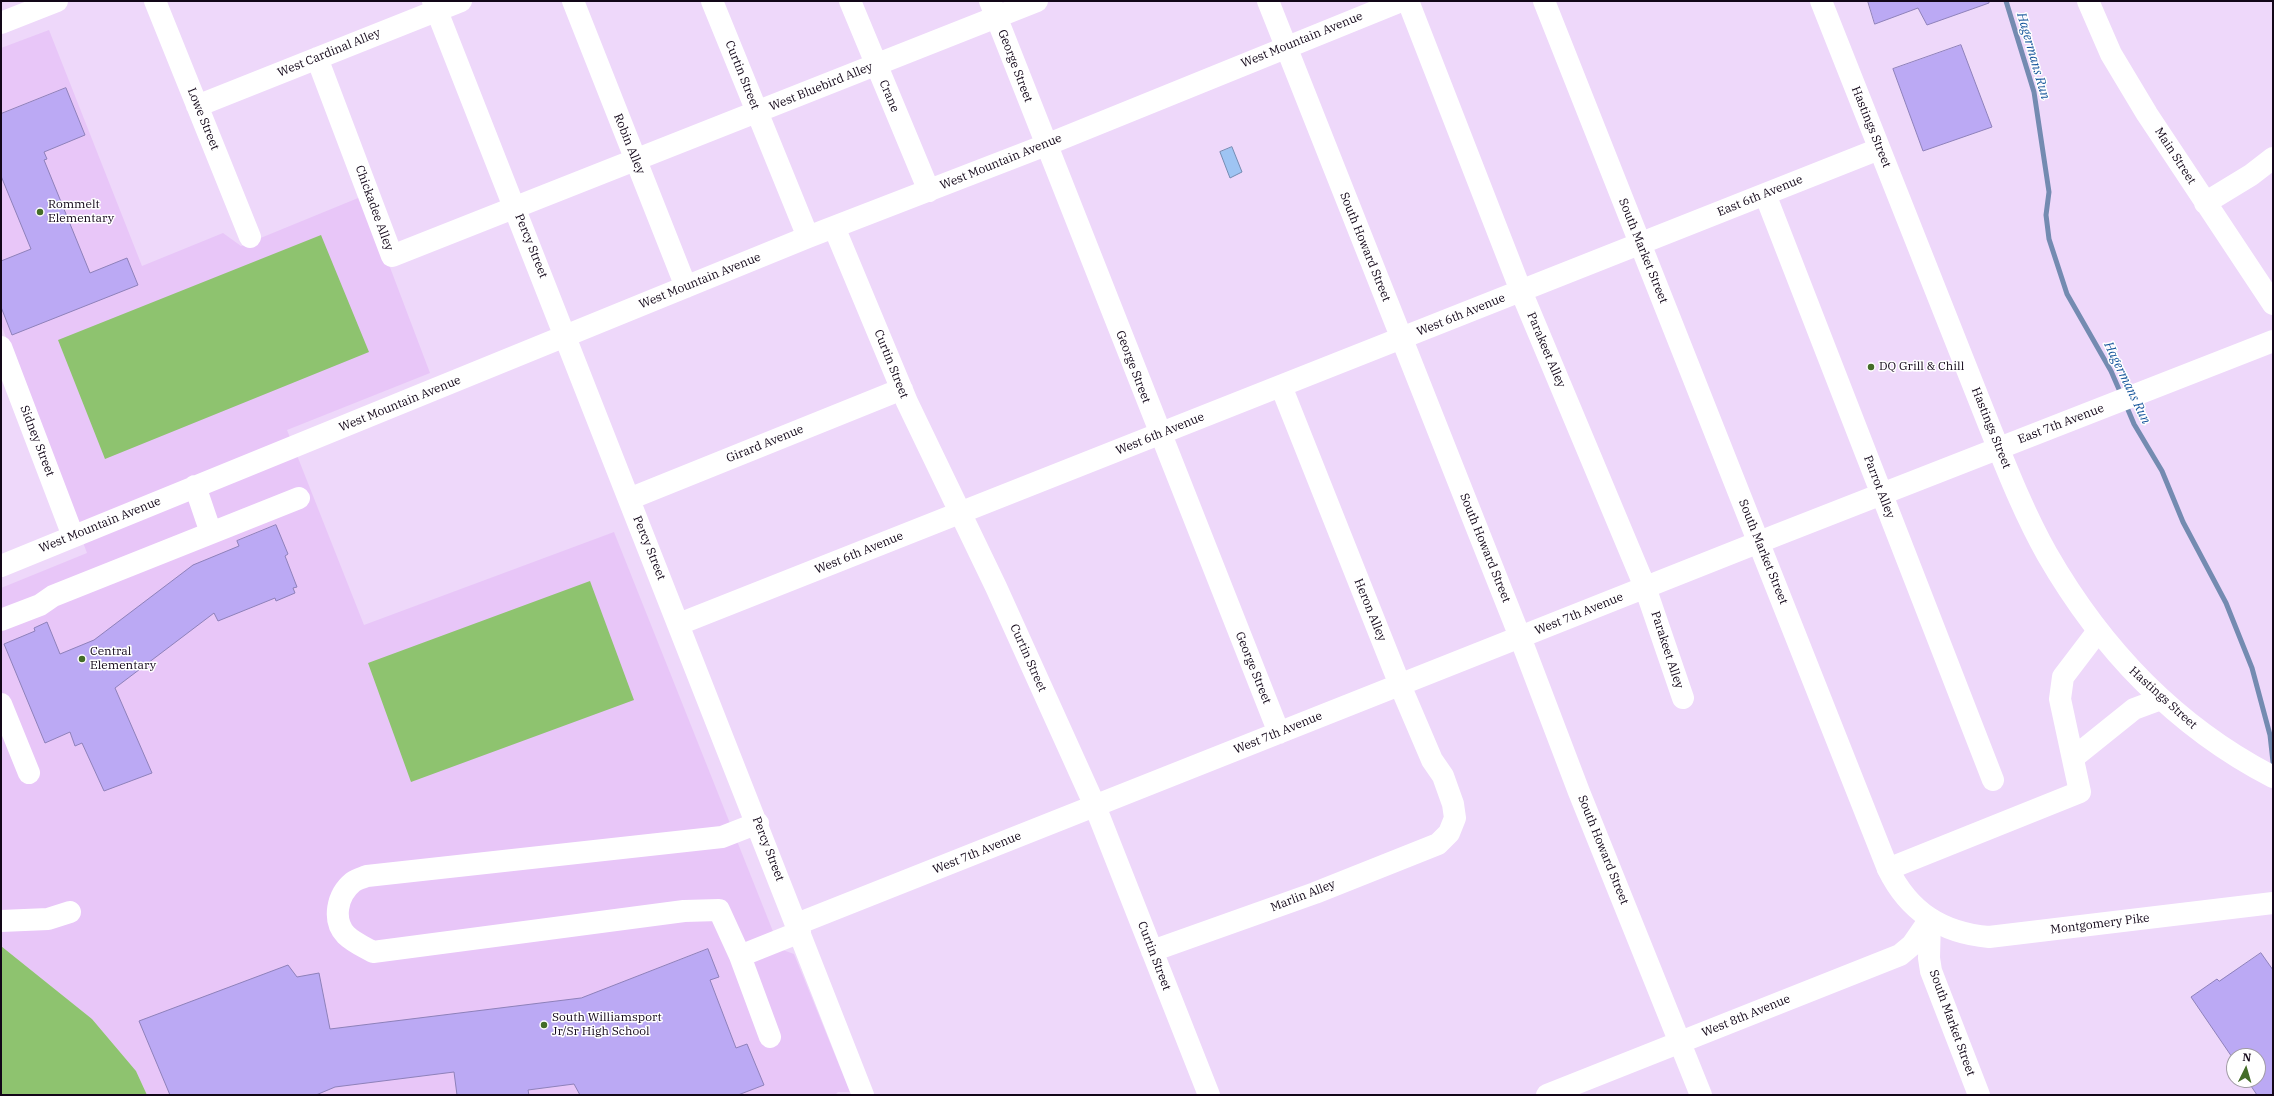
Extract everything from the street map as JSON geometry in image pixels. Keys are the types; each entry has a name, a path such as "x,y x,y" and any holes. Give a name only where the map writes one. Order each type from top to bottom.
{"main road":[{"path":"1,23 57,1"},
{"name":"Lowe Street","path":"155,1 250,237"},
{"name":"West Cardinal Alley","path":"197,106 317,58 435,6 461,1"},
{"name":"Robin Alley","path":"573,1 686,287"},
{"name":"Curtin Street","path":"712,1 808,237"},
{"name":"Crane","path":"850,1 929,191"},
{"name":"West Bluebird Alley","path":"516,208 876,65 993,9 1037,1"},
{"name":"South Howard Street","path":"1268,1 1520,637 1578,792 1701,1095"},
{"name":"West Mountain Avenue","path":"1,566 808,237 1046,145 1286,46 1401,1"},
{"name":"Parakeet Alley","path":"1408,1 1521,291 1645,587 1683,698"},
{"name":"South Market Street","path":"1544,1 1888,869 1905,898 1930,919 1929,951 1931,971 1979,1095"},
{"name":"Hastings Street","path":"1821,1 1999,449 2046,553 2098,631 2123,661 2161,699 2209,738 2269,775"},
{"name":"Main Street","path":"2088,1 2111,54 2205,203 2273,304"},
{"name":"Percy Street","path":"435,6 758,823 863,1095"},
{"name":"George Street","path":"993,9 1279,733"},
{"name":"Chickadee Alley","path":"317,58 392,256 516,208"},
{"name":"East 6th Avenue","path":"1640,244 1879,149"},
{"path":"2205,203 2251,175 2273,158"},
{"name":"Parrot Alley","path":"1765,194 1992,780"},
{"name":"Curtin Street","path":"834,227 902,389 959,513 996,587 1095,806 1209,1095"},
{"name":"West 6th Avenue","path":"679,624 1640,244"},
{"name":"East 7th Avenue","path":"1759,542 2273,342"},
{"name":"Sidney Street","path":"1,347 73,536"},
{"name":"Heron Alley","path":"1281,386 1400,685 1432,760 1443,776 1454,804 1455,818 1449,833"},
{"name":"Girard Avenue","path":"629,498 902,389"},
{"path":"195,486 211,533"},
{"path":"1,620 40,605 53,596 299,498"},
{"name":"West 7th Avenue","path":"740,956 799,928 1095,806 1759,542"},
{"path":"1888,869 2080,792 2060,699 2060,687 2063,677 2098,631"},
{"path":"2073,758 2134,708 2161,699"},
{"path":"1,704 29,773"},
{"path":"758,823 722,836 367,876 354,882 345,890 337,910 338,921 347,936 373,952 684,911 719,910 740,956 770,1038"},
{"name":"Marlin Alley","path":"1152,951 1315,893 1438,844 1449,833"},
{"name":"Montgomery Pike","path":"1930,919 1958,932 1973,935 2005,936 2273,903"},
{"path":"1,921 48,919 70,912"},
{"name":"West 8th Avenue","path":"1547,1095 1900,955 1912,945 1930,919"}],"shaded area":[{"path":"49,30 142,266 223,233 241,246 363,196 430,373 287,430 364,625 614,532 780,949 794,954 850,1092 838,1092 835,1095 147,1095 136,1071 92,1019 1,946 1,588 87,553 1,324 1,48"}],"green space":[{"path":"321,235 369,352 105,459 58,340"},
{"path":"590,581 634,700 411,782 368,663"},
{"path":"1,946 92,1019 136,1071 147,1095 1,1095"}],"water":[{"path":"1232,147 1242,172 1230,178 1220,152"}],"building":[{"path":"1868,1 1989,1 1989,3 1927,25 1918,8 1875,24"},
{"path":"1961,45 1992,127 1923,151 1893,69"},
{"name":"Rommelt Elementary","path":"66,88 85,135 44,152 47,159 44,160 90,273 127,258 138,285 12,335 1,307 1,261 31,249 1,176 1,114"},
{"name":"Central Elementary","path":"276,525 288,554 285,556 297,587 293,588 295,593 276,601 275,598 218,621 214,613 115,688 152,773 104,791 82,743 75,746 70,732 45,743 4,644 35,631 34,628 47,622 60,654 94,640 193,565 239,546 237,541"},
{"name":"South Williamsport Jr/Sr High School","path":"708,949 719,977 710,980 736,1048 747,1044 764,1085 738,1095 580,1095 574,1084 528,1090 529,1095 457,1095 454,1072 335,1087 316,1095 170,1095 139,1021 288,965 297,977 319,973 330,1029 581,998"},
{"path":"2261,953 2273,970 2273,1095 2257,1095 2252,1088 2266,1088 2266,1048 2226,1048 2191,997 2217,979 2219,981"}],"waterway":[{"name":"Hagermans Run","path":"2006,1 2034,92 2049,192 2046,215 2049,239 2067,294 2111,371 2121,394"},
{"name":"Hagermans Run","path":"2126,405 2134,424 2162,471 2183,522 2226,603 2252,668 2270,735 2273,762"}],"place":[{"name":"Rommelt Elementary","path":"40,212"},
{"name":"DQ Grill & Chill","path":"1871,367"},
{"name":"Central Elementary","path":"82,659"},
{"name":"South Williamsport Jr/Sr High School","path":"544,1025"}]}
